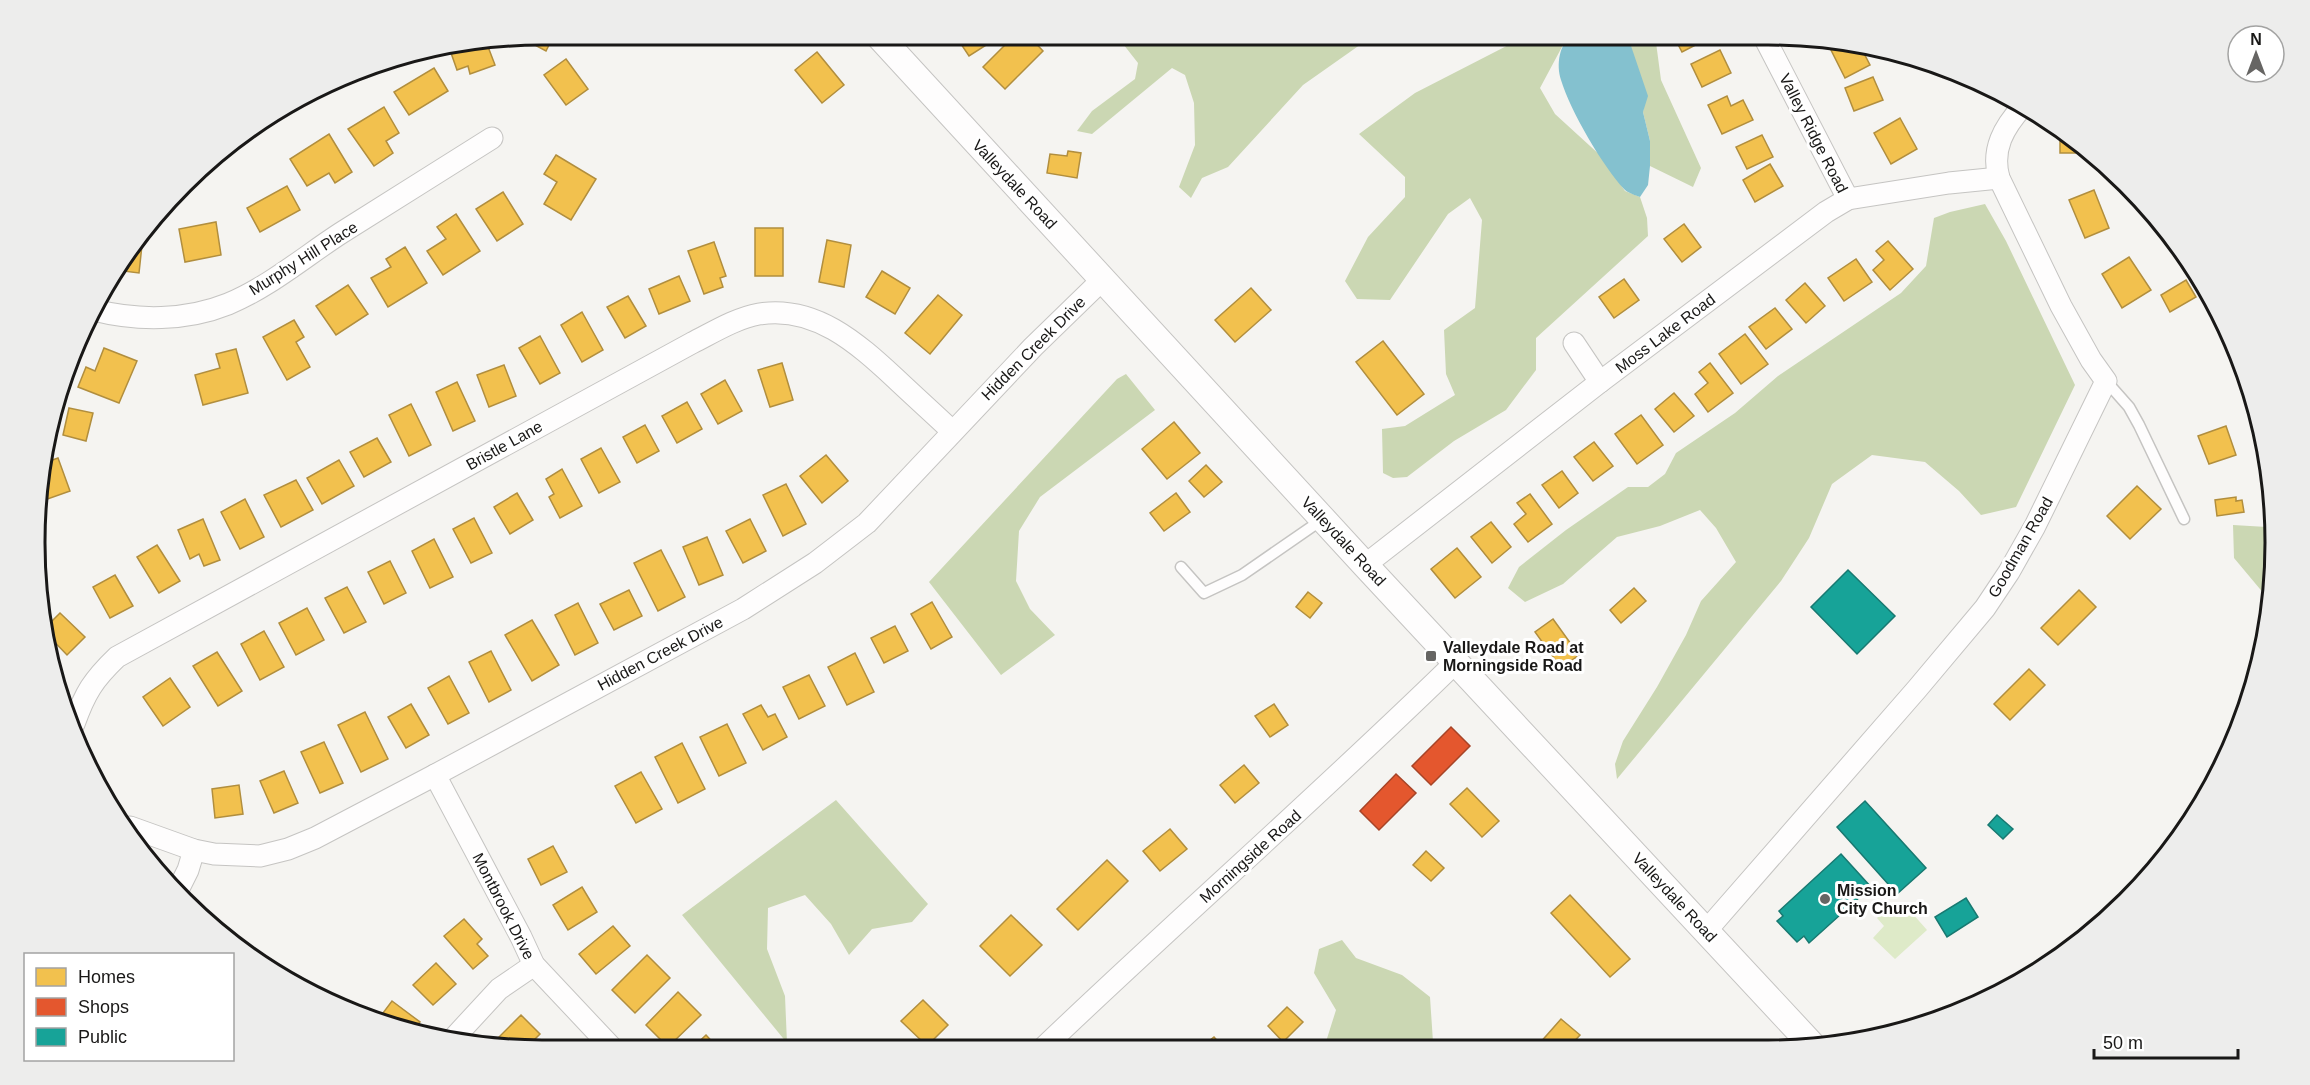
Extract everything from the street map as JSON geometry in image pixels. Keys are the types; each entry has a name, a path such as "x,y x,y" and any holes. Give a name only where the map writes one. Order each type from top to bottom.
{"street":[{"name":"Valleydale Road","path":"888,45 1365,565 1806,1038"},
{"name":"Valley Ridge Road","path":"1769,45 1848,199"},
{"path":"2017,113 2008,123 1996,154 1999,178 2061,306 2091,360 2106,381"},
{"name":"Murphy Hill Place","path":"102,312 140,319 171,317 228,304 278,276 339,234 492,138"},
{"name":"Moss Lake Road","path":"1365,565 1803,227 1848,199 1949,183 1999,178"},
{"name":"Hidden Creek Drive","path":"137,829 194,850 238,856 260,856 288,849 315,838 435,775 743,609 815,563 867,523 1033,347 1103,279"},
{"name":"Bristle Lane","path":"77,717 96,677 117,657 692,343 728,325 758,314 793,313 825,324 856,342 952,431"},
{"path":"1574,343 1600,382"},
{"name":"Goodman Road","path":"1706,931 1985,608 2035,526 2106,381"},
{"name":"Morningside Road","path":"1051,1040 1144,951 1288,822 1456,662"},
{"name":"Montbrook Drive","path":"435,775 534,965 605,1040"},
{"path":"181,884 194,850"},
{"path":"459,1033 499,989 534,965"}],"lane":[{"path":"2106,381 2129,407 2139,424 2184,519"},
{"path":"1181,567 1204,593 1242,575 1323,518"}],"green space":[{"path":"1124,45 1360,45 1303,85 1228,167 1202,178 1191,198 1179,187 1195,145 1194,103 1185,75 1172,68 1092,134 1077,131 1092,111 1135,79 1138,63"},
{"path":"1509,45 1563,45 1540,88 1555,114 1601,156 1625,191 1640,197 1647,218 1648,236 1536,338 1536,370 1506,410 1454,441 1407,477 1393,478 1383,473 1382,429 1405,426 1455,395 1446,374 1444,330 1475,308 1482,220 1470,198 1448,214 1390,300 1357,299 1345,281 1368,237 1405,197 1405,177 1359,134 1415,93"},
{"path":"1630,45 1656,45 1661,80 1701,168 1693,187 1650,166 1650,141 1643,112 1644,105"},
{"path":"1985,204 2006,241 2075,385 2016,507 1981,515 1959,491 1925,462 1872,455 1832,484 1809,538 1781,581 1617,779 1615,764 1623,741 1686,635 1701,601 1736,562 1716,528 1700,510 1660,526 1617,537 1563,584 1525,602 1508,588 1519,567 1566,530 1628,487 1648,487 1665,474 1676,453 1735,413 1778,376 1901,293 1926,266 1934,218"},
{"path":"1126,374 1155,410 1040,497 1019,531 1016,581 1030,609 1055,635 1001,675 929,582 1117,379"},
{"path":"2233,525 2265,527 2262,592 2234,558"},
{"path":"836,800 928,904 912,922 872,929 849,955 831,924 805,895 768,908 767,949 785,996 787,1040 682,915"},
{"path":"1892,904 1904,904 1927,930 1895,959 1873,938 1884,926 1877,918"},
{"path":"1342,940 1356,958 1402,975 1430,997 1433,1040 1327,1040 1336,1010 1314,973 1319,949"}],"water":[{"path":"1564,45 1631,45 1648,96 1643,112 1650,141 1650,166 1648,185 1640,197 1624,189 1615,179 1580,122 1560,74 1559,61"}],"building: Homes":[{"path":"535,45 549,45 546,51"},
{"path":"962,45 986,45 969,56"},
{"path":"1005,45 1037,45 1043,51 1005,89 983,67"},
{"path":"1678,45 1696,45 1682,52"},
{"path":"489,48 495,65 470,74 468,66 457,70 451,54"},
{"path":"1830,49 1865,55 1870,65 1845,78"},
{"path":"1720,50 1731,73 1702,87 1691,64"},
{"path":"817,52 844,85 822,103 795,70"},
{"path":"566,59 588,89 566,105 544,75"},
{"path":"434,68 448,91 409,115 394,92"},
{"path":"1873,77 1883,100 1854,111 1845,88"},
{"path":"1727,96 1731,106 1743,100 1753,120 1722,134 1708,105"},
{"path":"384,107 399,133 386,141 393,153 374,166 348,129"},
{"path":"1900,118 1917,149 1891,164 1874,133"},
{"path":"329,134 352,172 335,183 329,173 307,186 290,159"},
{"path":"1762,135 1773,157 1747,169 1736,147"},
{"path":"2060,141 2076,153 2060,153"},
{"path":"1068,151 1081,153 1077,178 1047,173 1050,154 1067,156"},
{"path":"556,155 596,179 571,220 544,204 557,182 544,174"},
{"path":"1770,164 1783,186 1755,202 1743,180"},
{"path":"287,186 300,210 260,232 247,208"},
{"path":"2094,190 2109,228 2085,238 2069,200"},
{"path":"503,192 523,224 497,241 476,209"},
{"path":"456,214 480,251 443,275 427,251 446,239 437,227"},
{"path":"216,222 221,255 185,262 179,229"},
{"path":"1684,224 1701,247 1682,262 1664,239"},
{"path":"755,228 783,228 783,276 755,276"},
{"path":"827,240 851,245 844,287 819,282"},
{"path":"1888,241 1913,269 1890,290 1873,270 1884,260 1876,251"},
{"path":"714,242 726,276 720,278 723,287 704,294 688,251"},
{"path":"405,247 427,283 388,307 371,278 391,267 386,259"},
{"path":"142,249 139,273 126,271"},
{"path":"2129,257 2151,290 2122,308 2102,274"},
{"path":"1856,259 1872,282 1844,301 1828,278"},
{"path":"882,271 910,288 895,314 866,297"},
{"path":"679,276 690,301 659,314 649,289"},
{"path":"1624,279 1639,300 1614,318 1599,297"},
{"path":"2186,280 2196,297 2170,312 2161,295"},
{"path":"1805,283 1825,306 1806,323 1786,300"},
{"path":"348,285 368,314 336,335 316,306"},
{"path":"1251,288 1271,310 1235,342 1215,320"},
{"path":"938,295 962,315 930,354 905,333"},
{"path":"628,296 646,326 625,338 607,307"},
{"path":"1775,308 1792,329 1766,349 1749,327"},
{"path":"582,312 603,350 582,362 561,325"},
{"path":"294,320 304,337 296,342 310,367 287,380 263,337"},
{"path":"1745,334 1768,364 1741,384 1719,354"},
{"path":"540,336 560,373 540,384 519,348"},
{"path":"1383,341 1424,394 1397,415 1356,362"},
{"path":"104,348 137,361 119,403 78,387 86,367 95,371"},
{"path":"236,349 248,393 203,405 195,375 220,368 216,354"},
{"path":"782,363 793,400 770,407 758,370"},
{"path":"1710,363 1733,393 1708,412 1695,394 1708,383 1699,372"},
{"path":"504,365 516,396 489,407 477,375"},
{"path":"725,380 742,411 718,424 701,394"},
{"path":"457,382 475,421 453,431 436,392"},
{"path":"1674,393 1694,416 1674,432 1655,409"},
{"path":"687,402 702,429 677,443 662,416"},
{"path":"411,404 431,445 409,456 389,415"},
{"path":"69,408 93,413 86,441 63,435"},
{"path":"1641,415 1663,445 1637,464 1615,434"},
{"path":"1174,422 1200,453 1167,479 1142,449"},
{"path":"645,425 659,451 637,463 623,437"},
{"path":"2226,426 2236,455 2209,464 2198,436"},
{"path":"377,438 391,462 364,477 350,452"},
{"path":"1594,442 1613,466 1593,481 1574,457"},
{"path":"601,448 620,482 599,493 581,459"},
{"path":"826,455 848,481 822,503 800,476"},
{"path":"58,458 70,491 47,499 49,478 52,460"},
{"path":"339,460 354,486 322,504 307,478"},
{"path":"1206,465 1222,482 1204,497 1189,481"},
{"path":"562,469 582,506 560,518 549,497 554,494 546,479"},
{"path":"1562,471 1578,493 1559,508 1542,485"},
{"path":"296,480 313,510 281,527 264,495"},
{"path":"786,484 806,524 783,536 763,495"},
{"path":"2137,486 2161,509 2130,539 2107,516"},
{"path":"517,493 533,520 510,534 494,507"},
{"path":"1176,493 1190,512 1164,531 1150,513"},
{"path":"1530,494 1552,524 1528,542 1514,524 1526,514 1517,503"},
{"path":"2236,497 2236,501 2242,500 2244,512 2217,516 2215,500"},
{"path":"245,499 264,537 240,549 221,512"},
{"path":"474,518 492,553 471,563 453,529"},
{"path":"203,519 220,560 204,566 199,554 190,559 178,530"},
{"path":"750,519 766,551 743,563 726,531"},
{"path":"1491,522 1511,547 1492,563 1471,537"},
{"path":"707,537 723,575 699,585 683,547"},
{"path":"434,539 453,577 430,588 412,551"},
{"path":"157,545 180,581 159,593 137,557"},
{"path":"1457,548 1481,577 1455,598 1431,569"},
{"path":"661,550 685,597 658,611 634,563"},
{"path":"390,561 406,593 384,604 368,572"},
{"path":"115,575 133,606 110,618 93,587"},
{"path":"347,587 366,622 344,633 325,598"},
{"path":"1634,588 1646,601 1621,623 1610,610"},
{"path":"629,590 642,616 614,630 600,604"},
{"path":"2079,590 2096,607 2058,645 2041,628"},
{"path":"1308,592 1322,603 1310,618 1296,607"},
{"path":"932,602 952,637 931,649 911,614"},
{"path":"578,603 598,643 575,655 555,615"},
{"path":"307,608 324,640 296,655 279,623"},
{"path":"60,613 85,637 67,655 56,643 52,621"},
{"path":"1553,619 1579,655 1561,668 1535,632"},
{"path":"532,620 559,665 532,681 505,635"},
{"path":"895,626 908,651 884,663 871,638"},
{"path":"264,631 284,667 260,680 241,644"},
{"path":"491,651 511,690 489,702 469,662"},
{"path":"217,652 242,691 218,706 193,666"},
{"path":"855,653 874,692 847,705 828,667"},
{"path":"2029,669 2045,685 2010,720 1994,704"},
{"path":"809,675 825,706 799,719 783,687"},
{"path":"449,676 469,713 448,724 428,688"},
{"path":"170,678 190,707 163,726 143,697"},
{"path":"411,704 429,735 406,748 388,717"},
{"path":"1274,704 1288,725 1270,737 1255,716"},
{"path":"761,705 768,717 775,714 787,737 763,750 743,714"},
{"path":"365,712 388,759 361,772 338,725"},
{"path":"727,724 746,763 719,776 700,737"},
{"path":"324,742 343,783 320,793 301,752"},
{"path":"682,743 705,789 678,803 655,757"},
{"path":"1244,765 1259,783 1235,803 1220,785"},
{"path":"284,771 298,803 274,813 260,781"},
{"path":"641,772 662,809 636,823 615,786"},
{"path":"239,785 243,814 215,818 212,789"},
{"path":"1467,788 1499,821 1482,837 1450,804"},
{"path":"1170,829 1187,849 1160,871 1143,851"},
{"path":"553,846 567,872 541,885 528,859"},
{"path":"1426,851 1444,868 1431,881 1413,865"},
{"path":"1107,860 1128,881 1078,930 1057,909"},
{"path":"582,887 597,912 568,930 553,905"},
{"path":"1570,895 1630,959 1610,977 1551,913"},
{"path":"1011,915 1042,945 1010,976 980,946"},
{"path":"464,919 482,939 477,944 488,956 473,969 444,936"},
{"path":"613,926 630,946 596,974 579,954"},
{"path":"647,955 670,978 635,1013 612,990"},
{"path":"436,963 456,984 433,1005 413,985"},
{"path":"678,992 701,1015 675,1040 661,1040 646,1025"},
{"path":"923,1000 948,1025 933,1040 921,1040 901,1021"},
{"path":"392,1001 420,1022 418,1024 382,1014"},
{"path":"1287,1007 1303,1022 1285,1040 1281,1040 1268,1026"},
{"path":"521,1015 540,1034 534,1040 498,1038"},
{"path":"1561,1019 1580,1035 1575,1040 1543,1040"},
{"path":"706,1035 711,1040 701,1040"}],"building: Shops":[{"path":"1451,727 1470,746 1431,785 1412,766"},
{"path":"1396,774 1416,793 1379,830 1360,811"}],"building: Public":[{"path":"1848,570 1895,616 1857,654 1811,607"},
{"path":"1865,801 1926,868 1897,894 1837,827"},
{"path":"1997,815 2013,829 2003,839 1988,825"},
{"name":"Mission City Church","path":"1841,854 1871,887 1809,943 1804,936 1797,942 1777,921 1783,916 1779,911"},
{"path":"1966,898 1978,917 1947,937 1935,917"}],"place":[{"name":"Valleydale Road at Morningside Road","path":"1431,656"},
{"name":"Mission City Church","path":"1825,899"}]}
